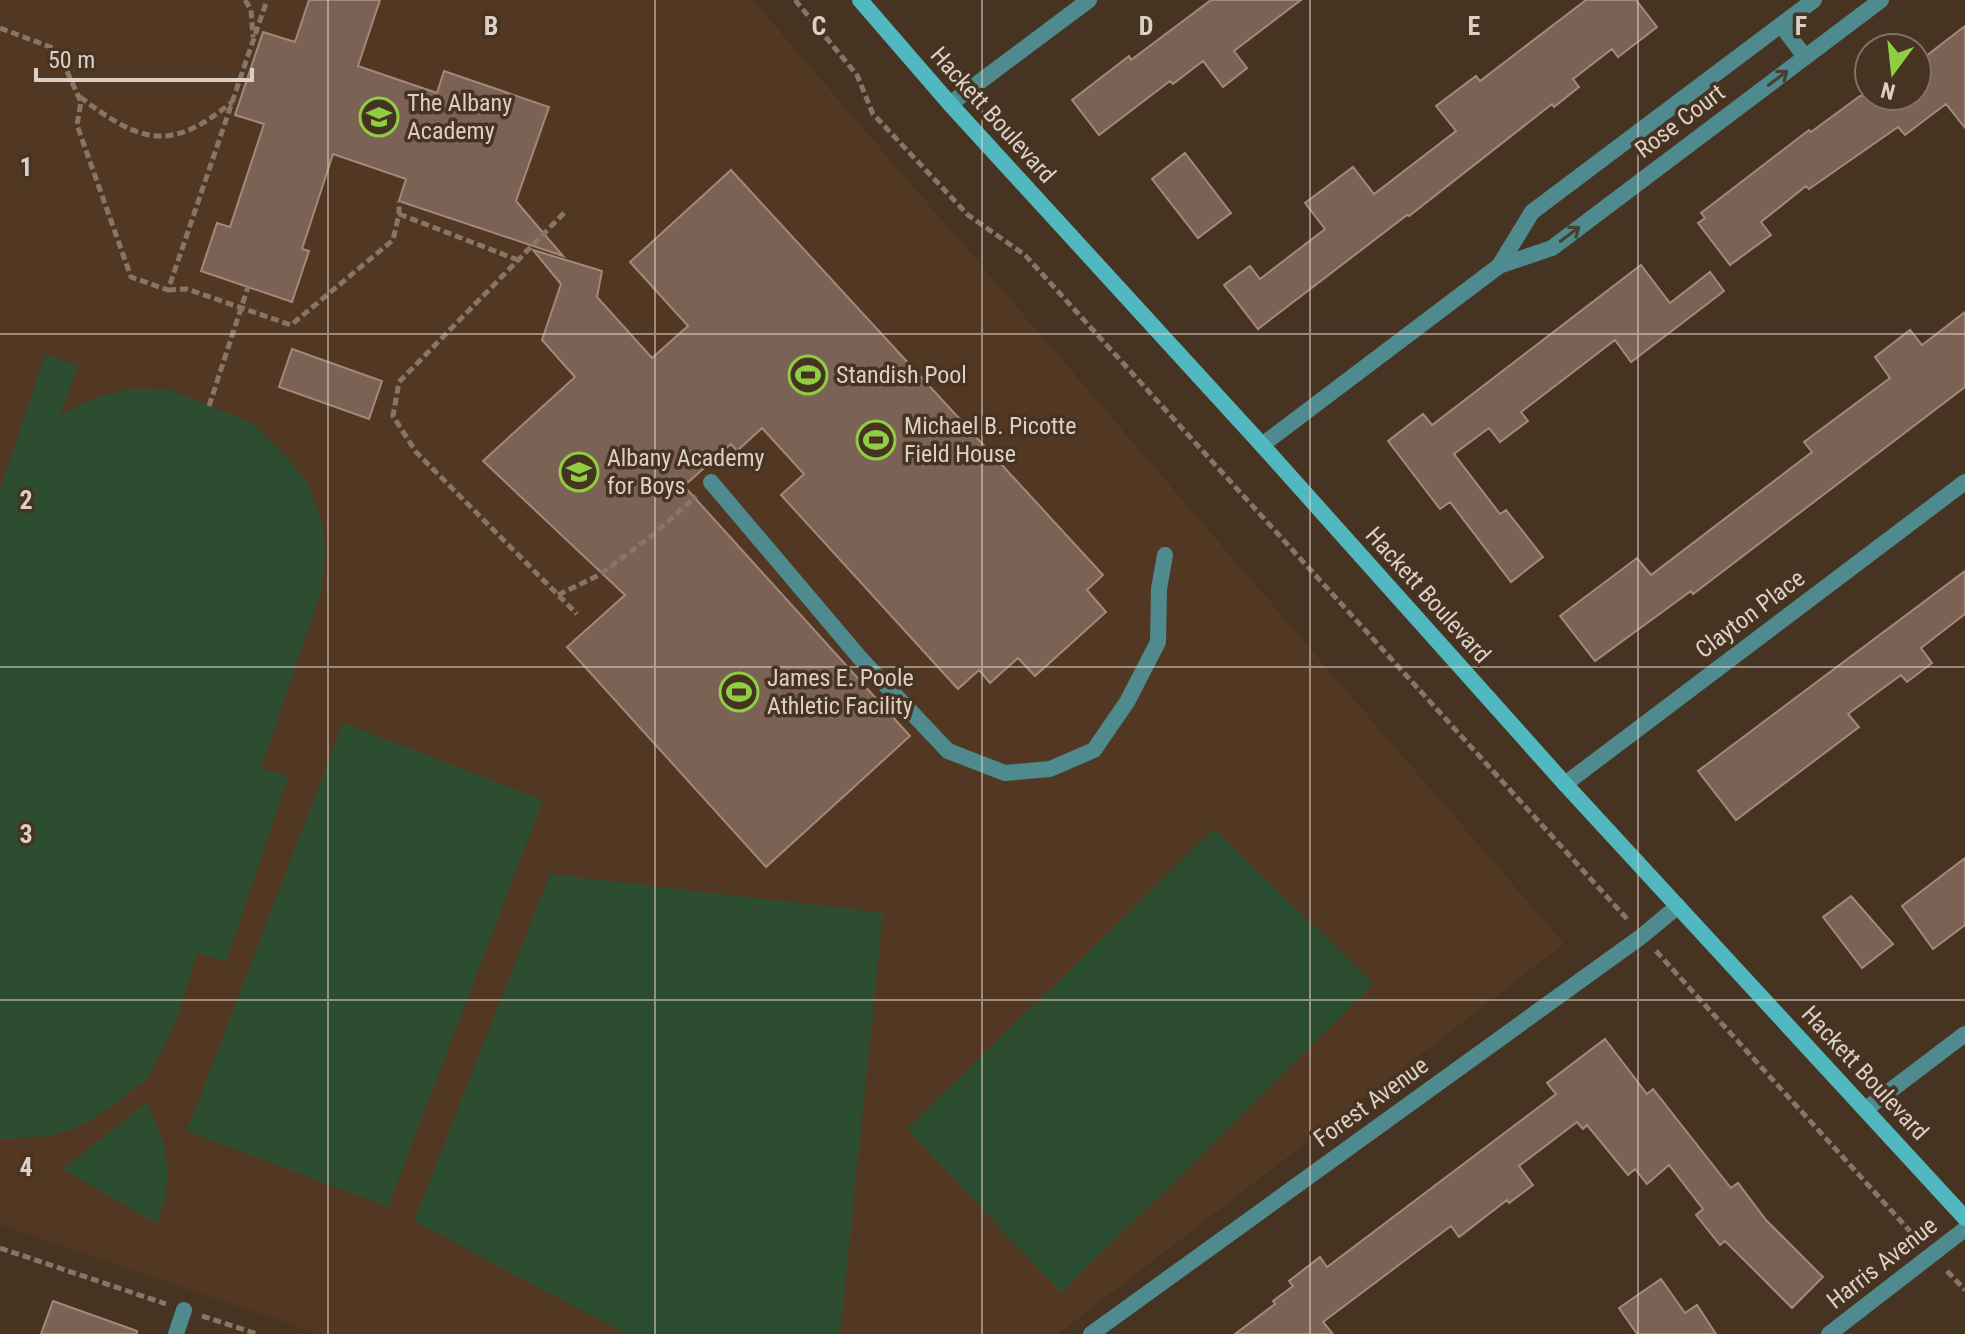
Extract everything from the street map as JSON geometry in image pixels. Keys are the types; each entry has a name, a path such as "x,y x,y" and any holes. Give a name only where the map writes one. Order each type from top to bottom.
{"street":[{"name":"Hackett Boulevard","path":"860,0 950,104 1262,445 1565,784 1965,1218"},
{"path":"950,104 1089,0"},
{"name":"Rose Court","path":"1499,266 1532,212 1814,0"},
{"name":"Rose Court","path":"1262,445 1499,266 1552,248 1881,0"},
{"path":"1781,25 1805,57"},
{"path":"711,482 860,658 948,751 1005,773 1050,769 1094,750 1127,702 1158,642 1159,589 1165,555"},
{"name":"Clayton Place","path":"1565,784 1965,482"},
{"name":"Forest Avenue","path":"1091,1334 1642,936 1678,906"},
{"path":"1866,1109 1965,1034"},
{"name":"Harris Avenue","path":"1829,1334 1965,1229"},
{"path":"176,1334 184,1310"}],"path":[{"path":"245,0 251,10 253,42"},
{"path":"168,290 267,0"},
{"path":"795,0 857,75 873,114 968,215 1025,255 1965,1290"},
{"path":"0,28 53,48 61,58 81,102 77,125 131,277 168,290 187,289 291,325 393,240 399,201"},
{"path":"77,95 129,130 157,137 183,133 205,124 233,101"},
{"path":"564,213 399,382 393,416 416,452 577,614"},
{"path":"399,214 518,260"},
{"path":"209,406 248,287"},
{"path":"558,595 601,574 654,534 711,482"},
{"path":"0,1248 257,1334"}],"shaded area":[{"name":"Albany Academy for Boys","path":"0,0 753,0 1564,944 1058,1334 319,1334 0,1225"}],"green space":[{"path":"45,355 78,365 60,415 95,398 127,389 170,390 250,422 307,481 322,522 325,552 322,588 261,768 288,777 226,962 197,953 176,1022 148,1078 79,1127 49,1136 2,1139 0,489"},
{"path":"343,723 543,800 388,1207 187,1131"},
{"path":"1214,829 1374,984 1061,1293 907,1129"},
{"path":"550,874 883,913 840,1334 626,1334 414,1221"},
{"path":"146,1103 165,1148 167,1162 166,1192 157,1224 63,1169"}],"building":[{"path":"309,0 380,0 358,66 437,93 444,71 549,107 516,201 563,256 399,201 406,179 333,154 302,249 309,251 292,302 201,271 217,223 230,227 264,124 235,115 263,32 295,42"},
{"path":"1211,0 1301,0 1234,51 1247,68 1223,87 1203,61 1173,84 1170,81 1099,135 1072,100 1129,56 1131,60"},
{"path":"1586,0 1636,0 1657,27 1618,57 1612,49 1573,79 1579,87 1554,107 1552,104 1258,329 1224,285 1250,266 1260,279 1325,229 1305,203 1353,167 1374,194 1456,131 1436,106 1476,76 1480,81"},
{"path":"1965,26 1965,128 1946,104 1905,135 1898,127 1809,189 1806,186 1761,222 1771,235 1730,265 1698,223 1705,218 1701,213 1809,130 1811,132 1853,101 1853,112 1933,112 1933,51"},
{"path":"1185,153 1231,213 1198,238 1152,179"},
{"path":"731,170 1103,575 1087,590 1106,612 1035,676 1018,658 990,683 979,670 958,689 781,495 804,474 762,428 737,451 731,444 684,486 910,736 766,867 567,647 625,595 483,461 575,377 542,340 561,284 533,250 602,271 597,297 652,358 688,326 630,262"},
{"path":"1641,265 1670,303 1710,272 1724,291 1631,362 1615,340 1521,412 1528,421 1500,442 1489,428 1454,454 1500,514 1506,510 1543,557 1511,582 1450,502 1440,509 1388,441 1423,414 1432,425"},
{"path":"1965,312 1965,387 1693,594 1691,591 1595,661 1560,616 1637,558 1651,575 1812,452 1804,442 1890,378 1875,357 1910,330 1922,345"},
{"path":"292,349 382,381 369,419 279,387"},
{"path":"1965,571 1965,614 1921,648 1932,663 1907,682 1901,675 1848,714 1859,727 1736,820 1698,771"},
{"path":"1965,858 1965,925 1933,949 1902,906"},
{"path":"1851,896 1893,944 1862,968 1823,917"},
{"path":"1605,1039 1647,1094 1653,1089 1731,1188 1738,1183 1766,1220 1823,1277 1792,1308 1725,1241 1720,1245 1696,1215 1703,1209 1669,1165 1647,1184 1635,1169 1628,1175 1587,1125 1583,1129 1577,1122 1519,1166 1533,1185 1509,1203 1507,1200 1459,1237 1451,1226 1416,1252 1323,1322 1333,1334 1235,1334 1275,1304 1273,1301 1293,1286 1289,1281 1320,1257 1327,1267 1556,1094 1547,1083"},
{"path":"1661,1279 1685,1313 1697,1305 1716,1334 1637,1334 1619,1308"},
{"path":"53,1301 137,1331 137,1334 41,1334"}],"place":[{"name":"The Albany Academy","path":"379,117"},
{"name":"Standish Pool","path":"808,375"},
{"name":"Michael B. Picotte Field House","path":"876,440"},
{"name":"Albany Academy for Boys","path":"579,472"},
{"name":"James E. Poole Athletic Facility","path":"739,692"}]}
